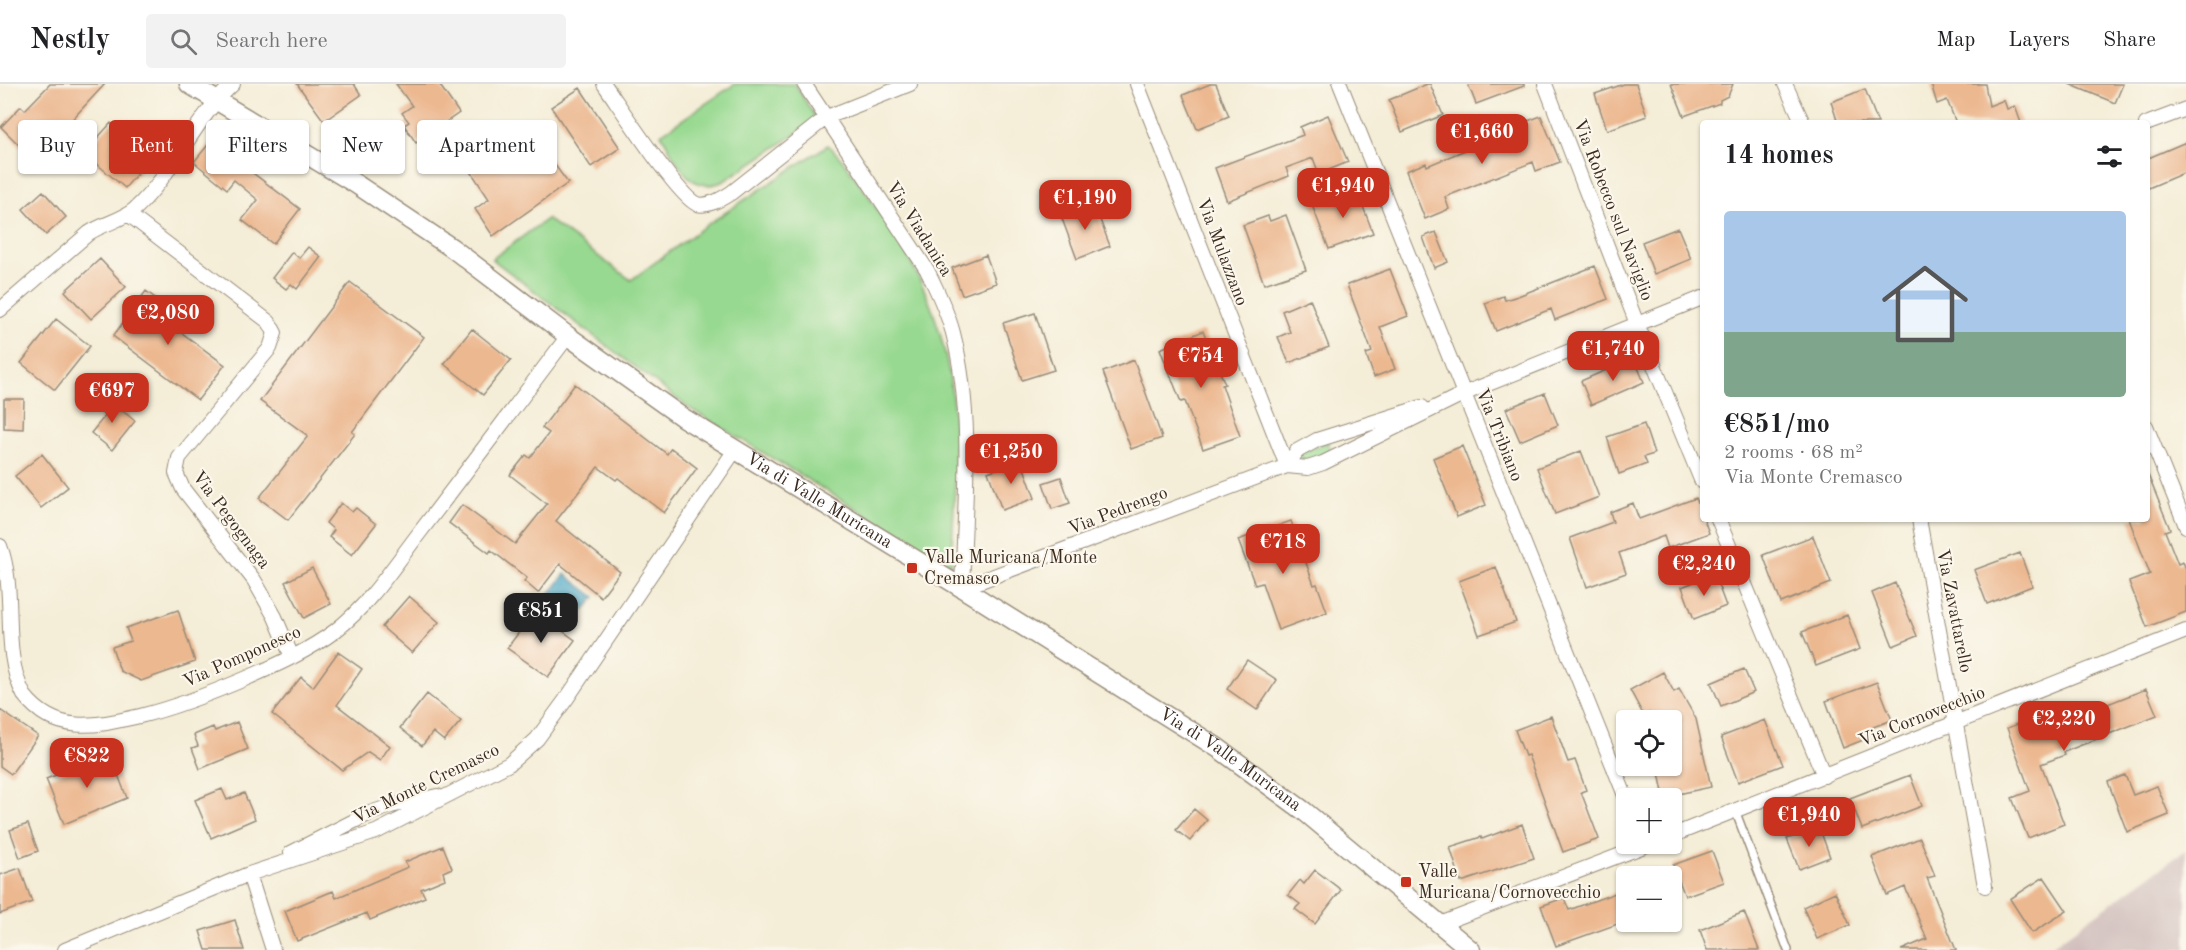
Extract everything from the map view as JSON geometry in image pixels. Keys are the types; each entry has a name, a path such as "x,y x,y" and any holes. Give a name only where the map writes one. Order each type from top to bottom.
{"street":[{"name":"Via di Valle Muricana","path":"189,84 346,178 452,248 568,336 669,408 1178,722 1262,778 1471,950"},
{"path":"0,310 89,232 128,214 153,189 218,100 233,84"},
{"path":"604,84 675,183 691,201 699,205 715,202 731,193 827,117 910,84"},
{"name":"Via Viadanica","path":"804,84 927,270 953,333 963,400 966,474 962,588"},
{"name":"Via Mulazzano","path":"1137,84 1287,466"},
{"name":"Via Tribiano","path":"1340,84 1622,788"},
{"name":"Via Robecco sul Naviglio","path":"1545,84 1637,324 1700,477"},
{"path":"1789,85 1802,120"},
{"path":"2150,122 2186,109"},
{"name":"Via Pegognaga","path":"128,214 248,305 269,322 274,330 270,348 179,458 176,473 187,495 255,580 275,617 292,657"},
{"name":"Via Pedrengo","path":"962,588 1287,466 1308,468 1323,463 1463,394 1700,299"},
{"name":"Via Pomponesco","path":"0,546 5,570 5,648 10,672 30,703 58,722 98,725 147,714 207,694 292,657 335,631 357,610 419,533 568,336"},
{"name":"Via Pedrengo","path":"1287,466 1297,451 1317,440 1463,394"},
{"path":"2150,436 2186,526"},
{"name":"Via Monte Cremasco","path":"65,950 249,874 376,832 509,764 537,739 735,450"},
{"path":"1719,522 1824,776"},
{"name":"Via Zavattarello","path":"1919,522 1985,886"},
{"name":"Via Cornovecchio","path":"1682,832 2186,631"},
{"path":"273,950 249,874 370,813 391,806 456,792"},
{"path":"1440,924 1621,854"}],"lane":[{"path":"1736,810 1788,950"}],"shaded area":[{"path":"2186,850 2186,950 2046,950"}],"green space":[{"path":"735,84 795,84 817,120 724,181 712,185 701,184 692,180 678,165 661,134"},
{"path":"828,145 853,174 904,251 926,294 941,336 950,378 954,421 955,466 951,566 689,408 492,259 547,219 631,280 705,226"},
{"path":"1328,442 1332,455 1329,458 1301,462 1299,453"}],"water":[{"path":"565,574 595,597 584,611 563,596 558,602 549,594"}],"building":[{"path":"50,84 105,84 72,120 18,120 18,144 1,127 21,106 25,110"},
{"path":"297,84 354,84 361,95 323,120"},
{"path":"396,84 439,84 459,113 449,120 417,120 416,143 405,126 409,122 402,113 412,106"},
{"path":"1210,84 1216,84 1229,116 1197,129 1183,95"},
{"path":"1430,84 1443,115 1402,132 1389,100"},
{"path":"1468,84 1524,84 1524,86 1476,104"},
{"path":"1624,84 1636,84 1647,116 1607,130 1595,94"},
{"path":"1671,84 1733,84 1728,96 1720,100 1720,103 1684,116"},
{"path":"1931,84 1985,84 1989,106 2004,100 2007,109 2015,106 2020,120 1955,120 1947,100 1937,104"},
{"path":"2069,84 2123,84 2115,103"},
{"path":"580,88 620,148 591,167 551,107"},
{"path":"1865,89 1877,120 1837,120 1831,102"},
{"path":"1328,115 1348,162 1319,174 1313,158 1286,168 1289,176 1227,201 1215,168 1303,135 1300,127"},
{"path":"1541,116 1560,162 1536,171 1533,162 1445,197 1449,209 1425,219 1406,171 1426,163 1427,166"},
{"path":"109,125 109,174 137,174 125,188 97,164 97,139"},
{"path":"2186,142 2186,172 2150,187 2150,157"},
{"path":"206,147 206,172 194,162"},
{"path":"557,168 568,183 493,236 475,209 489,199 473,174 557,174"},
{"path":"209,174 254,174 300,209 273,244 242,220 258,200 234,180 227,189"},
{"path":"1356,188 1373,233 1329,249 1312,205"},
{"path":"43,191 66,217 46,235 23,209"},
{"path":"1094,204 1110,246 1077,259 1061,216"},
{"path":"1286,215 1306,270 1264,284 1243,225 1268,216 1270,221"},
{"path":"1678,228 1691,259 1654,274 1642,242"},
{"path":"1436,232 1448,262 1434,268 1423,237"},
{"path":"308,247 321,257 297,289 291,284 286,289 272,278 292,252 299,258"},
{"path":"986,255 996,283 962,295 952,268"},
{"path":"100,259 126,287 91,319 65,291"},
{"path":"1595,266 1608,299 1555,320 1551,309 1496,331 1485,303 1503,296 1505,300 1518,296"},
{"path":"1390,269 1408,316 1380,327 1395,369 1374,377 1366,354 1372,352 1347,285"},
{"path":"350,282 424,337 352,432 355,434 288,520 259,498 308,436 260,401"},
{"path":"146,291 181,318 174,327 225,365 198,400 113,336"},
{"path":"1310,299 1329,347 1289,363 1278,337 1290,332 1282,311"},
{"path":"1035,313 1054,370 1022,380 1003,323"},
{"path":"56,319 90,346 55,390 21,363"},
{"path":"472,329 511,360 483,395 444,364"},
{"path":"1203,331 1225,384 1222,385 1240,436 1203,449 1185,401 1181,402 1160,349"},
{"path":"1634,358 1644,382 1591,405 1581,381"},
{"path":"1134,360 1162,438 1131,449 1103,372"},
{"path":"575,384 667,454 671,448 697,468 664,513 618,478 616,480 598,467 556,521 620,572 601,597 560,564 538,593 524,581 527,578 491,550 489,553 449,523 462,505 515,544 547,504 510,475 526,455 530,458 549,433 542,428"},
{"path":"1545,393 1558,425 1520,441 1506,409"},
{"path":"107,398 135,421 112,450 91,433 105,416 97,409"},
{"path":"4,399 24,399 23,429 4,428"},
{"path":"1644,424 1654,454 1644,457 1647,464 1619,474 1607,437"},
{"path":"1462,446 1486,505 1457,517 1433,458"},
{"path":"1581,451 1599,497 1555,514 1537,468"},
{"path":"42,454 68,487 41,508 15,476"},
{"path":"1021,460 1035,498 1002,510 988,472"},
{"path":"1061,477 1070,503 1052,509 1043,483"},
{"path":"2150,480 2170,529 2165,531 2178,564 2183,562 2186,569 2186,612 2147,627 2129,582 2150,574 2130,522 2150,522"},
{"path":"1696,498 1700,509 1700,522 1705,522 1709,533 1668,548 1664,536 1619,553 1626,573 1587,587 1570,538 1613,522 1610,512 1633,503 1639,519"},
{"path":"341,503 352,512 356,508 376,524 352,555 329,537 334,530 326,523"},
{"path":"1291,521 1314,585 1317,584 1327,612 1278,630 1262,583 1255,585 1238,540"},
{"path":"1813,536 1831,583 1781,603 1763,555"},
{"path":"2020,553 2032,586 1987,604 1974,570"},
{"path":"1496,567 1516,622 1479,635 1459,581"},
{"path":"312,568 331,604 304,618 285,582"},
{"path":"1714,574 1726,606 1694,619 1682,587"},
{"path":"1895,583 1917,636 1893,646 1872,593"},
{"path":"409,596 439,622 412,653 382,627"},
{"path":"178,610 195,662 141,681 120,671 112,647 131,641 126,628"},
{"path":"535,611 575,640 548,677 507,648"},
{"path":"1847,615 1860,649 1816,666 1802,632"},
{"path":"338,652 362,669 337,705 390,746 380,760 368,752 342,770 272,714 301,677 313,687"},
{"path":"1247,660 1277,680 1257,710 1227,689"},
{"path":"1744,669 1754,692 1721,706 1711,683"},
{"path":"1663,672 1674,692 1679,689 1696,719 1711,787 1682,793 1682,788 1662,788 1660,776 1682,776 1682,710 1641,710 1630,690"},
{"path":"1877,682 1892,720 1865,730 1868,738 1843,748 1826,701"},
{"path":"2146,689 2157,715 2064,752 2065,755 2041,764 2064,824 2028,838 2012,798 2030,791 2007,728 2050,712 2054,725"},
{"path":"427,694 461,721 444,741 433,732 422,746 400,728"},
{"path":"0,710 38,736 11,774 0,766"},
{"path":"1551,716 1568,762 1575,760 1586,790 1581,792 1599,839 1563,852 1528,755 1525,756 1515,730"},
{"path":"1765,720 1783,765 1738,782 1721,737"},
{"path":"237,722 248,749 200,769 192,748 198,746 194,735 213,727 215,731"},
{"path":"110,754 127,798 64,824 46,779"},
{"path":"1910,775 1922,806 1862,829 1850,798"},
{"path":"2125,775 2133,795 2157,786 2169,815 2127,832 2108,782"},
{"path":"222,789 227,800 244,793 255,819 211,838 195,800"},
{"path":"1194,809 1207,820 1190,841 1176,830"},
{"path":"28,824 38,851 20,858 10,830"},
{"path":"1522,824 1534,858 1461,882 1450,847 1481,837 1482,839"},
{"path":"1819,827 1830,857 1799,869 1787,839"},
{"path":"1920,838 1935,876 1927,878 1956,950 1901,950 1927,939 1905,887 1887,895 1872,857"},
{"path":"443,846 452,868 443,872 445,879 421,889 425,897 370,920 367,913 297,941 285,911 333,891 336,898 408,867 405,862"},
{"path":"1712,851 1724,882 1685,896 1682,888 1682,866 1673,865"},
{"path":"20,868 32,902 0,914 0,875"},
{"path":"1315,870 1341,890 1315,924 1295,909 1300,904 1288,895 1300,880 1304,884"},
{"path":"2044,877 2067,911 2032,933 2010,899"},
{"path":"1835,892 1850,925 1817,939 1803,907"},
{"path":"1616,893 1616,925 1556,946 1541,906 1564,898 1569,910"},
{"path":"1744,912 1759,950 1707,950 1700,930"},
{"path":"235,920 244,950 206,950 200,931"}],"place":[{"name":"Valle Muricana/Monte Cremasco","path":"912,568"},
{"name":"Valle Muricana/Cornovecchio","path":"1406,882"}]}
